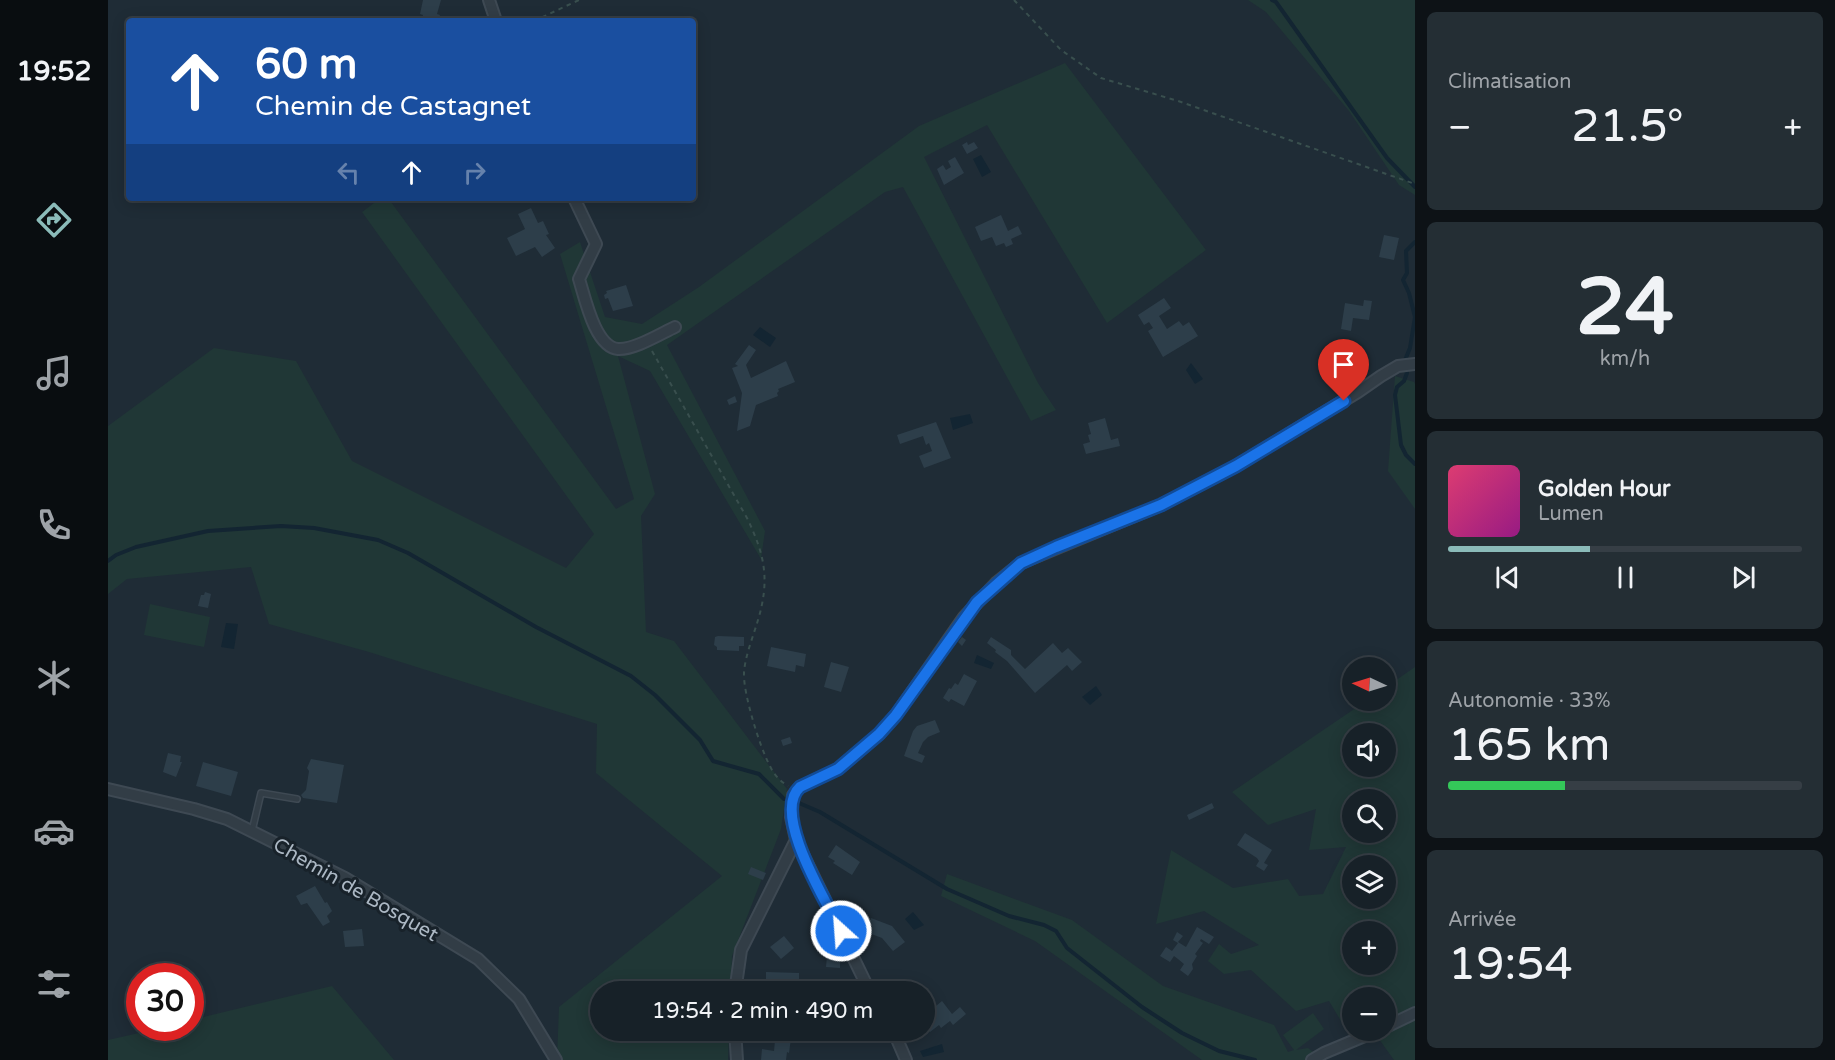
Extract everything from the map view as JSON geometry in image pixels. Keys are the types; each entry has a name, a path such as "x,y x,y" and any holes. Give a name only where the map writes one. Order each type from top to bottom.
{"street":[{"path":"489,0 495,18"},
{"path":"575,201 596,244 579,279 589,313 603,340 609,346 620,349 645,341 675,327"},
{"path":"865,981 796,840 791,817 795,791 838,769 879,734 896,715 977,602 1021,563 1161,505 1225,472 1407,365"},
{"name":"Chemin de Bosquet","path":"108,789 194,808 227,819 345,878 478,959 519,999 556,1060"},
{"path":"737,981 741,950 796,840"},
{"path":"1396,1022 1415,1013"},
{"path":"735,1041 736,1060"},
{"path":"898,1041 906,1060"},
{"path":"1312,1060 1353,1041"}],"lane":[{"path":"252,831 261,793 297,800"}],"path":[{"path":"540,18 579,0"},
{"path":"1014,0 1061,50 1101,78 1178,101 1415,184"},
{"path":"645,341 759,544 764,564 764,589 744,673 745,688 769,765 780,782 795,791"}],"green space":[{"path":"1248,0 1415,0 1415,195 1399,185 1349,111 1266,12"},
{"path":"1065,63 1206,250 1107,323 987,125 924,157 1038,383 1056,410 1031,421 903,187 885,192 667,345 765,531 761,559 650,371 618,356 655,494 641,516 646,632 674,641 787,789 781,829 732,956 731,981 591,981 722,876 596,773 597,724 369,652 269,624 251,567 127,579 108,594 108,426 214,348 296,361 352,461 566,568 594,534 362,212 377,201 390,201 616,509 634,499 560,254 580,242 605,317 642,324 699,287 919,126"},
{"path":"1395,376 1415,384 1415,509 1388,471"},
{"path":"150,604 210,617 204,647 144,635"},
{"path":"1415,667 1415,1060 1394,1060 1380,1041 1396,1041 1396,987 1342,987 1342,1023 1329,1001 1296,1011 1251,970 1224,974 1208,961 1219,944 1231,954 1259,945 1204,911 1156,924 1171,850 1233,888 1288,879 1299,896 1323,894 1342,855 1342,909 1396,909 1396,855 1342,855 1346,847 1309,850 1316,809 1268,825 1232,792 1351,711 1396,711 1396,680"},
{"path":"947,874 1072,920 1163,986 1274,1025 1288,1052 1294,1050 1283,1035 1313,1013 1324,1029 1296,1050 1308,1048 1324,1060 1202,1060 1035,941 941,896"},
{"path":"590,982 590,1041 729,1041 728,1060 557,1060 559,1007"},
{"path":"332,986 394,1060 108,1060 108,1040 126,1036 126,1041 204,1041 204,1017"}],"water":[{"path":"981,155 991,172 982,177 973,159"},
{"path":"760,327 776,338 770,347 753,335"},
{"path":"1191,363 1203,379 1195,384 1186,370"},
{"path":"970,414 973,423 953,430 950,418"},
{"path":"226,623 238,624 234,649 221,647"},
{"path":"977,655 994,663 991,669 974,663"},
{"path":"1096,686 1102,695 1090,705 1082,697"},
{"path":"913,912 924,925 914,930 905,919"},
{"path":"942,1044 944,1052 923,1057 920,1051"}],"building":[{"path":"423,0 441,0 437,14 440,15 439,18 422,18 423,15 420,14"},
{"path":"967,142 968,145 974,142 978,148 967,154 962,145"},
{"path":"955,157 964,173 944,185 937,169 943,165 946,170 951,167 948,161"},
{"path":"531,208 538,223 543,221 549,234 546,235 555,248 542,257 535,247 516,256 507,238 525,229 518,214"},
{"path":"1001,215 1008,231 1018,226 1022,234 1011,239 1013,244 1006,247 1004,243 996,246 992,237 981,241 975,227"},
{"path":"1384,235 1399,238 1394,260 1379,257"},
{"path":"626,285 633,306 613,311 608,298 605,299 606,291"},
{"path":"1164,298 1171,308 1159,316 1167,329 1179,321 1183,326 1189,322 1198,336 1163,357 1148,331 1153,328 1149,322 1144,325 1138,315"},
{"path":"1364,300 1372,301 1369,320 1353,318 1351,331 1341,329 1345,303 1363,306"},
{"path":"749,345 756,350 746,365 751,378 786,361 795,382 778,389 778,396 756,405 750,426 737,431 742,393 732,368 738,366 735,364"},
{"path":"735,396 737,402 729,405 727,400"},
{"path":"1105,418 1111,440 1118,438 1120,446 1086,454 1083,444 1090,442 1088,435 1091,434 1088,423"},
{"path":"936,422 951,458 924,468 919,456 932,451 929,443 926,445 923,436 900,444 897,435"},
{"path":"205,592 211,594 208,608 198,606 201,595"},
{"path":"715,637 744,637 744,646 739,646 739,651 717,650 714,645"},
{"path":"962,637 966,640 962,646 958,642"},
{"path":"991,637 1011,650 1011,655 1025,669 1053,643 1062,653 1068,648 1082,662 1072,671 1067,665 1035,693 1007,661 987,643"},
{"path":"771,647 806,654 804,667 796,665 795,672 767,666"},
{"path":"831,662 849,667 841,692 824,687"},
{"path":"964,674 977,681 964,706 951,699 949,702 943,698 949,688 951,689 955,683 958,685"},
{"path":"935,720 940,732 923,742 918,753 925,756 922,763 904,756 917,726"},
{"path":"790,737 792,743 783,746 781,740"},
{"path":"168,753 181,756 180,762 182,762 176,777 163,772"},
{"path":"311,759 344,765 337,803 303,798 301,795 306,790 309,771 307,768"},
{"path":"203,762 238,772 231,796 196,786"},
{"path":"1212,803 1214,808 1189,820 1187,815"},
{"path":"1245,833 1272,850 1264,863 1268,865 1264,871 1256,866 1259,861 1257,858 1237,845"},
{"path":"836,845 860,862 852,875 828,857"},
{"path":"751,867 766,873 763,880 748,874"},
{"path":"315,886 332,911 327,916 330,922 323,926 307,903 301,905 296,896"},
{"path":"871,918 892,926 905,942 893,951 882,938 866,932"},
{"path":"1197,927 1214,937 1209,944 1201,939 1203,943 1195,954 1197,956 1192,964 1193,969 1188,976 1180,970 1184,964 1174,956 1170,962 1160,956 1166,947 1172,951 1178,943 1173,940 1177,932 1183,936 1178,942 1186,947"},
{"path":"362,929 364,946 345,947 343,931"},
{"path":"784,936 794,948 781,959 770,947"},
{"path":"827,956 840,956 840,968 826,967"},
{"path":"766,972 799,973 799,981 766,981"},
{"path":"942,1001 952,1014 960,1007 966,1014 953,1025 950,1021 941,1028 939,1025 935,1028 935,1007"},
{"path":"775,1041 791,1041 786,1060 761,1060 762,1049 774,1051"}],"waterway":[{"path":"1272,0 1276,2 1387,158 1415,187"},
{"path":"1415,242 1406,251 1407,273 1403,280 1415,317 1410,348 1405,360 1407,373 1404,381 1397,387 1395,395 1401,445 1406,455 1415,464"},
{"path":"108,561 136,547 208,531 281,526 314,528 378,540 408,553 536,627 631,676 655,695 700,740 713,761 759,774 784,799"},
{"path":"799,803 820,812 947,889 1009,916 1044,925 1056,931 1067,948 1142,1007 1182,1033 1219,1051 1255,1060"}],"route":[{"path":"841,931 796,840 791,817 795,791 838,769 879,734 896,715 964,617 996,583 1021,563 1161,505 1236,466 1344,401"}]}
